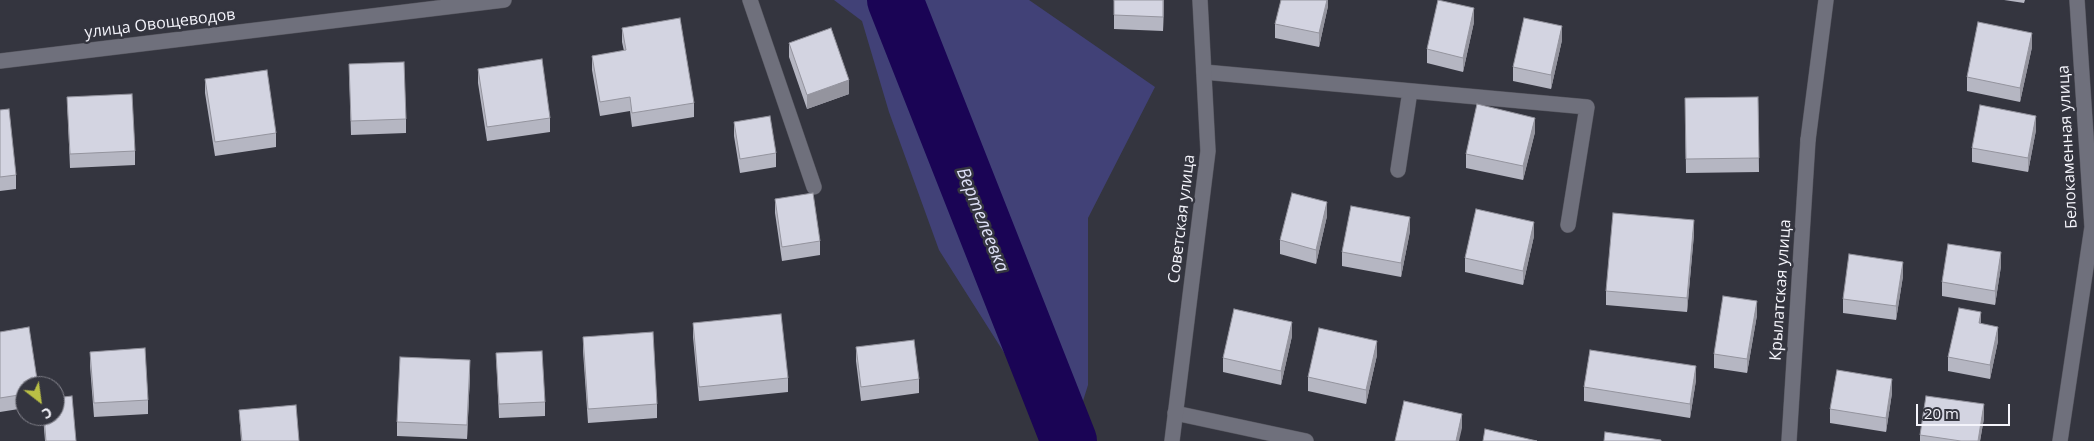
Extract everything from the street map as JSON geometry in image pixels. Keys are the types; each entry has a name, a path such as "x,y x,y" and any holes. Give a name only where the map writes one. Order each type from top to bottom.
{"street":[{"name":"улица Овощеводов","path":"0,61 504,0"},
{"path":"750,0 814,187"},
{"name":"Советская улица","path":"1172,441 1208,151 1200,0"},
{"name":"Крылатская улица","path":"1789,441 1808,140 1826,0"},
{"name":"Белокаменная улица","path":"2060,441 2092,227 2077,0"},
{"path":"1204,72 1587,108 1568,225"},
{"path":"1398,170 1410,91"},
{"path":"1175,413 1306,441"}],"shaded area":[{"path":"834,0 1029,0 1155,87 1088,218 1088,385 1078,417 1036,403 939,250 889,112 862,21"}],"building":[{"path":"1114,0 1163,0 1163,17 1114,15"},
{"path":"1281,0 1327,0 1319,33 1275,24"},
{"path":"1438,0 1474,8 1463,58 1427,49"},
{"path":"680,18 694,103 632,113 630,97 600,102 592,56 626,50 622,28"},
{"path":"1524,18 1562,26 1551,75 1513,67"},
{"path":"1978,22 2032,33 2020,88 1967,77"},
{"path":"831,28 849,80 807,95 789,43"},
{"path":"542,59 550,118 487,127 478,69"},
{"path":"404,62 406,119 351,121 349,64"},
{"path":"267,70 276,133 215,142 205,79"},
{"path":"132,94 135,151 70,154 67,97"},
{"path":"1758,97 1759,158 1686,159 1685,98"},
{"path":"1477,104 1535,118 1523,166 1466,154"},
{"path":"1980,105 2036,116 2028,158 1972,148"},
{"path":"9,109 16,175 0,177 0,110"},
{"path":"770,116 776,153 740,159 734,122"},
{"path":"813,193 820,241 782,247 775,199"},
{"path":"1292,193 1327,202 1316,250 1280,240"},
{"path":"1351,206 1410,217 1401,263 1342,252"},
{"path":"1476,209 1534,222 1523,271 1465,258"},
{"path":"1613,213 1694,220 1687,298 1606,291"},
{"path":"1948,244 2001,252 1995,291 1942,282"},
{"path":"1849,254 1903,262 1896,306 1843,299"},
{"path":"1723,296 1757,301 1747,359 1714,354"},
{"path":"1959,308 1981,312 1979,323 1998,327 1990,365 1948,357"},
{"path":"1234,309 1292,322 1281,371 1223,358"},
{"path":"781,314 788,378 699,387 693,323"},
{"path":"29,327 36,376 15,376 15,396 0,398 0,332"},
{"path":"1319,328 1377,341 1366,390 1308,377"},
{"path":"653,332 657,404 588,409 583,337"},
{"path":"914,340 919,379 861,387 856,347"},
{"path":"145,348 148,400 94,403 90,352"},
{"path":"1590,350 1696,366 1690,404 1584,387"},
{"path":"542,351 545,402 499,404 496,353"},
{"path":"400,357 470,360 467,425 397,422"},
{"path":"1837,370 1892,379 1886,418 1830,409"},
{"path":"72,396 76,441 46,441 45,426 65,426 65,397"},
{"path":"1926,396 1984,404 1978,441 1961,441 1920,435"},
{"path":"1404,401 1462,414 1456,441 1395,441"},
{"path":"296,405 299,441 242,441 239,410"},
{"path":"1485,429 1537,441 1483,441"},
{"path":"1605,432 1661,440 1661,441 1604,441"}],"waterway":[{"name":"Вертелеевка","path":"895,0 1069,441"}]}
